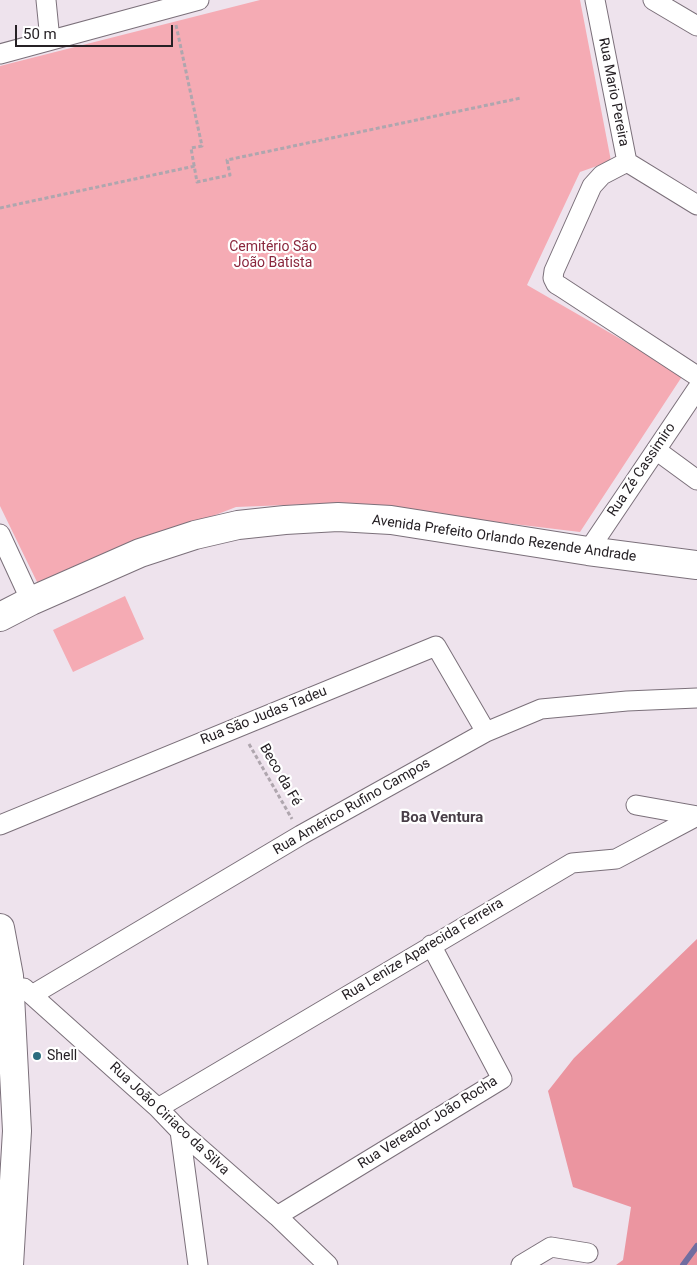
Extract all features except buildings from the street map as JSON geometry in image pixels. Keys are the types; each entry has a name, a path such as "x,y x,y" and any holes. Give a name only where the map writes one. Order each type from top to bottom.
{"main road":[{"name":"Avenida Prefeito Orlando Rezende Andrade","path":"0,617 31,600 140,553 195,535 238,526 285,520 338,517 391,520 588,551 697,565"},
{"path":"0,928 8,976 17,1131 9,1265"}],"street":[{"path":"46,0 50,40"},
{"path":"0,54 162,6 199,0"},
{"name":"Rua Mario Pereira","path":"595,0 627,162 696,201"},
{"path":"653,0 697,26"},
{"path":"627,162 602,176 592,186 554,271 553,278 556,284 697,376"},
{"name":"Rua Zé Cassimiro","path":"588,551 697,389"},
{"path":"656,450 697,480"},
{"path":"0,534 31,600"},
{"name":"Rua São Judas Tadeu","path":"0,825 436,646 486,732"},
{"name":"Rua Américo Rufino Campos","path":"32,995 301,835 486,732 541,709 627,701 697,698"},
{"path":"636,805 697,816"},
{"name":"Rua Lenize Aparecida Ferreira","path":"158,1108 572,863 616,859 697,816"},
{"name":"Rua Vereador João Rocha","path":"276,1216 502,1079 431,945"},
{"name":"Rua João Ciriaco da Silva","path":"8,976 32,995 158,1108 180,1131 328,1265"},
{"path":"180,1131 198,1265"},
{"path":"521,1265 551,1247 588,1253"}],"path":[{"path":"162,6 202,146 190,148 197,182 230,175 227,160 520,98"},
{"path":"0,208 194,166"},
{"name":"Beco da Fé","path":"239,726 301,835"}],"green space":[{"name":"Cemitério São João Batista","path":"260,0 580,0 611,161 580,172 527,285 683,375 580,532 339,503 236,507 38,584 0,506 0,66"},
{"path":"125,596 144,639 73,672 53,630"}],"shaded area":[{"path":"697,939 697,1265 616,1265 623,1260 631,1207 573,1187 548,1091 574,1058"}],"waterway":[{"path":"683,1265 697,1246"}],"place":[{"name":"Shell","path":"37,1056"}],"district":[{"name":"Boa Ventura","path":"442,818"}]}
